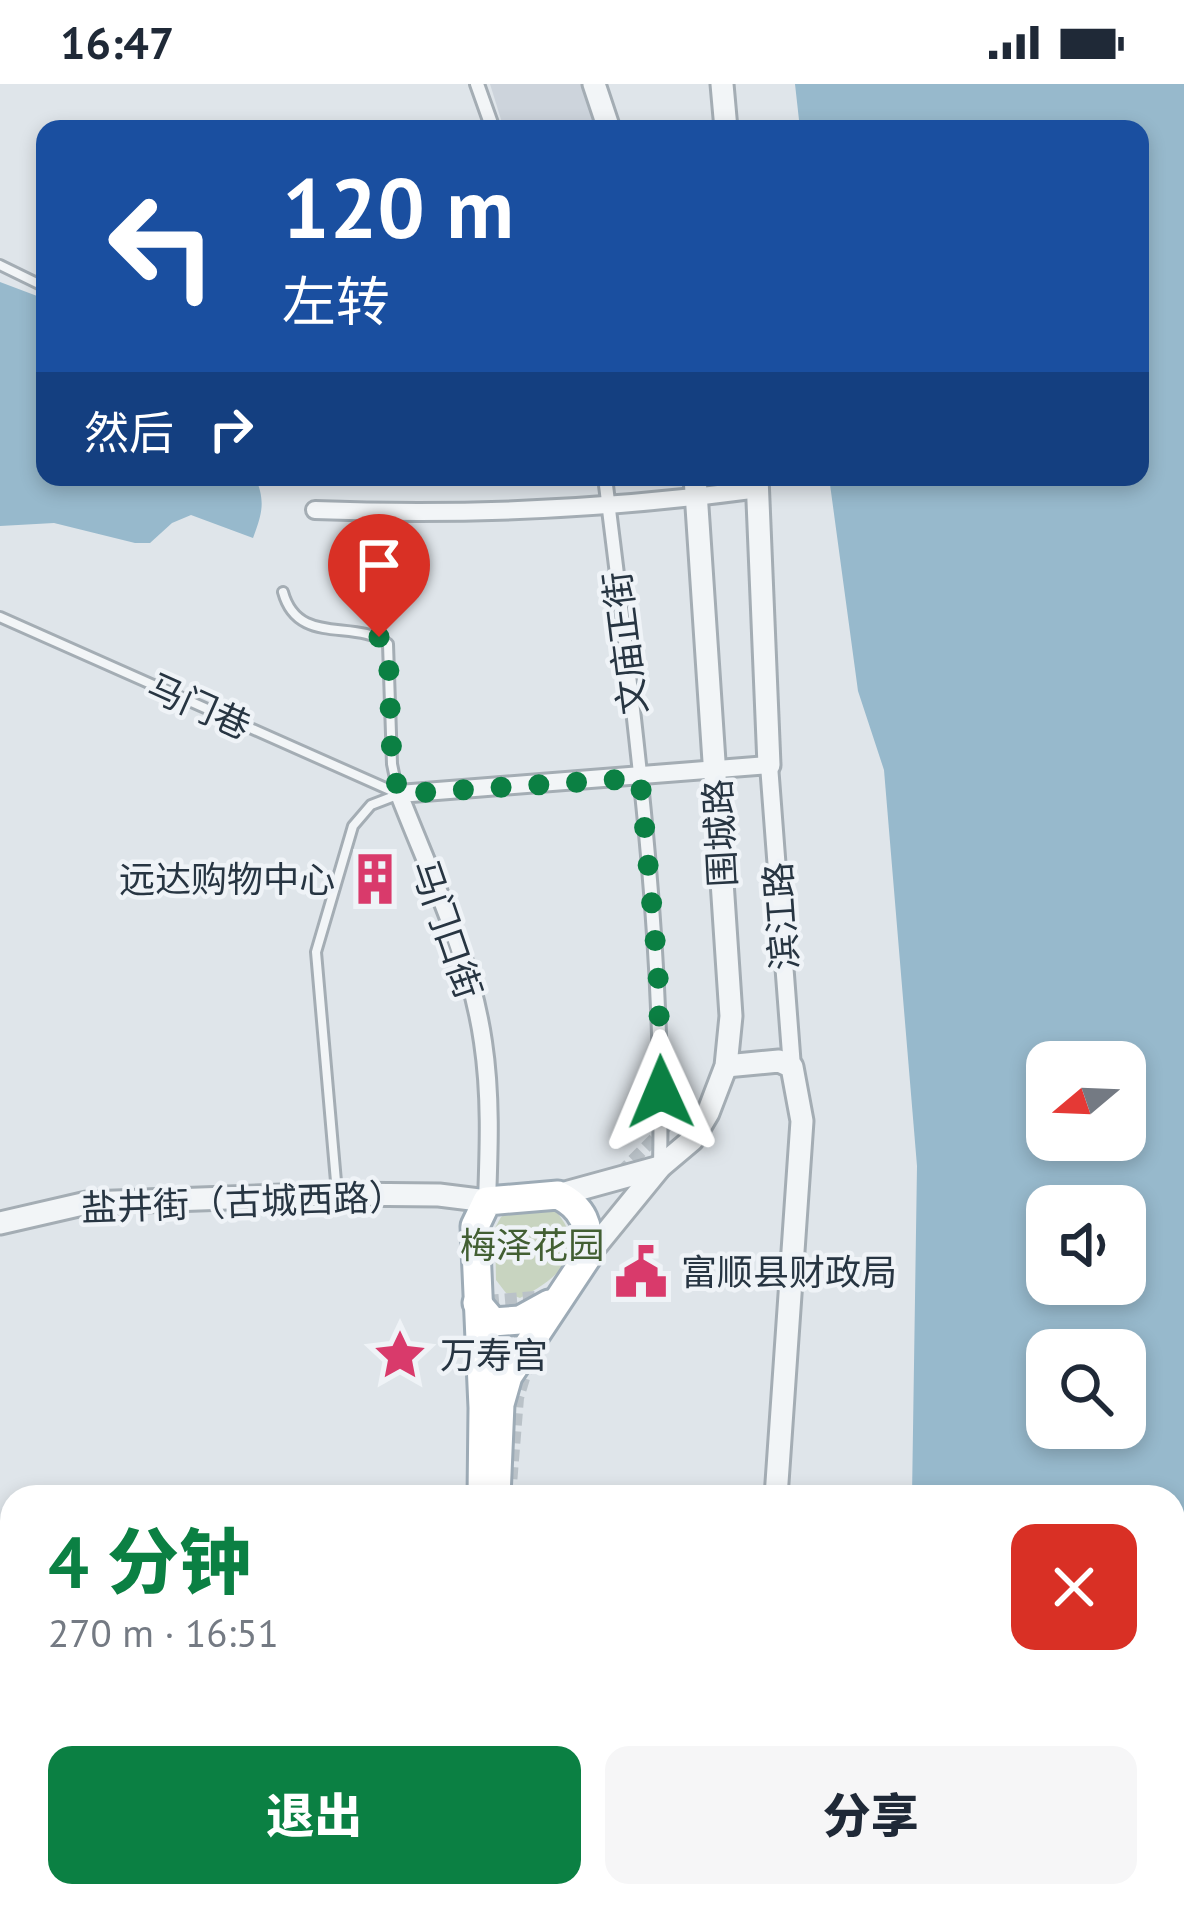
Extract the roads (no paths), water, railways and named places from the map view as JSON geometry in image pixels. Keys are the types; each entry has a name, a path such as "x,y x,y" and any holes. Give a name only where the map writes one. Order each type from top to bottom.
{"main road":[{"path":"482,1485 475,1226 487,1201 558,1195 582,1212 589,1231 589,1254 508,1376 500,1404 497,1485"},
{"path":"477,1303 493,1322 505,1324 559,1298"}],"street":[{"path":"478,84 490,120"},
{"path":"593,84 606,120"},
{"path":"722,84 724,120"},
{"name":"文庙正街","path":"606,486 658,971 660,1168"},
{"path":"399,794 769,765 758,486"},
{"path":"315,510 438,515 608,504 697,487"},
{"name":"围城路","path":"589,1254 660,1168 692,1140 709,1113 726,1066 731,1016 697,487"},
{"name":"滨江路","path":"769,765 792,1067"},
{"name":"马门口街","path":"399,794 462,959 483,1039 490,1112 487,1201"},
{"path":"726,1066 779,1061 792,1067 802,1121 777,1485"},
{"path":"558,1195 660,1168"},
{"name":"盐井街（古城西路）","path":"0,1223 87,1203 337,1194 440,1195 487,1201"}],"lane":[{"path":"0,265 36,283"},
{"name":"马门口街","path":"283,592 287,608 300,621 336,632 379,637 388,644 392,764 399,794"},
{"name":"马门巷","path":"0,617 399,794"},
{"path":"337,1194 316,952 353,826 371,805 399,794"}],"water":[{"path":"795,84 1184,84 1184,1485 912,1485 917,1166 884,770 858,691 830,486 1149,486 1149,120 799,120"},
{"path":"0,282 36,296 36,486 258,486 261,493 262,508 253,538 191,515 172,523 150,543 54,523 0,526"}],"tunnel":[{"path":"620,1173 687,1106"},
{"path":"487,1301 546,1296"},
{"path":"511,1485 518,1398 529,1362"}],"place":[{"name":"远达购物中心","path":"375,879"},
{"name":"富顺县财政局","path":"641,1272"},
{"name":"万寿宫","path":"400,1355"}],"park label":[{"name":"梅泽花园","path":"532,1245"}]}
